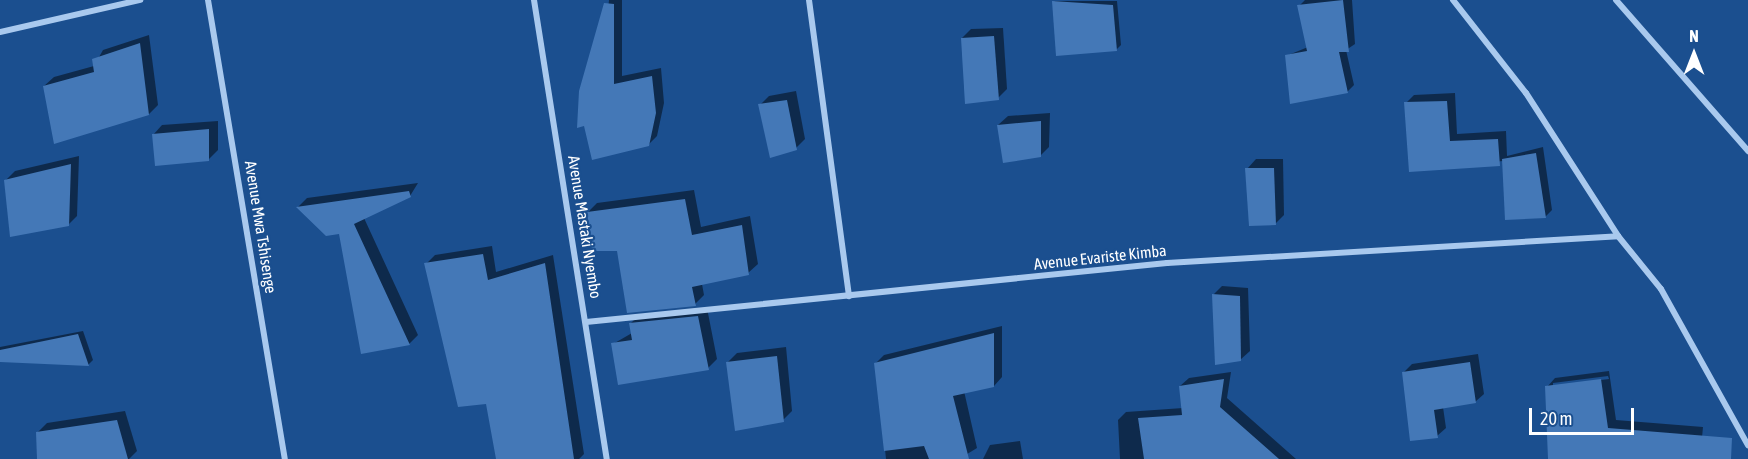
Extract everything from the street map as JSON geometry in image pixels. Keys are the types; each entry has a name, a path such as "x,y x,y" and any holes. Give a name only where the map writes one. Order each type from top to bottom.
{"street":[{"path":"0,32 140,0"},
{"name":"Avenue Mwa Tshisenge","path":"208,0 285,459"},
{"name":"Avenue Mastaki Nyembo","path":"534,0 607,459"},
{"path":"809,0 849,296"},
{"path":"1453,0 1526,93 1618,236 1661,289 1748,445"},
{"path":"1616,0 1748,152"},
{"name":"Avenue Evariste Kimba","path":"586,322 1167,263 1618,236"}],"building":[{"path":"1343,0 1349,52 1339,52 1348,93 1290,104 1285,55 1307,51 1297,5"},
{"path":"1052,1 1113,5 1117,51 1056,56"},
{"path":"604,3 614,4 614,84 652,76 656,113 649,146 592,160 584,126 577,128 579,91"},
{"path":"994,36 999,100 965,104 961,38"},
{"path":"140,43 149,115 54,144 43,86 94,72 92,59"},
{"path":"787,100 797,150 770,158 758,104"},
{"path":"1447,101 1450,141 1498,139 1500,166 1409,172 1404,102"},
{"path":"1041,121 1041,157 1003,163 997,125"},
{"path":"209,129 209,161 155,166 152,134"},
{"path":"1536,153 1546,218 1505,220 1502,159"},
{"path":"71,164 69,226 10,237 4,180"},
{"path":"1245,168 1274,168 1276,225 1249,226"},
{"path":"409,191 411,197 354,224 410,345 361,354 339,234 326,236 296,207"},
{"path":"685,199 692,235 742,225 749,275 692,287 696,306 627,313 617,251 592,251 587,212"},
{"path":"483,254 488,280 545,263 574,459 496,459 486,404 458,407 424,263"},
{"path":"1212,294 1240,296 1241,361 1215,365"},
{"path":"698,316 709,370 618,385 611,343 632,340 629,323"},
{"path":"994,333 994,387 953,396 969,459 929,459 924,446 884,451 874,363"},
{"path":"78,334 89,366 0,362 0,350"},
{"path":"777,356 784,422 735,431 726,362"},
{"path":"1470,362 1476,403 1434,410 1438,438 1410,441 1402,372"},
{"path":"1224,379 1220,407 1279,459 1144,459 1138,418 1182,415 1179,386"},
{"path":"1601,379 1608,428 1732,438 1731,459 1548,459 1545,386"},
{"path":"117,420 128,459 37,459 36,432"}]}
